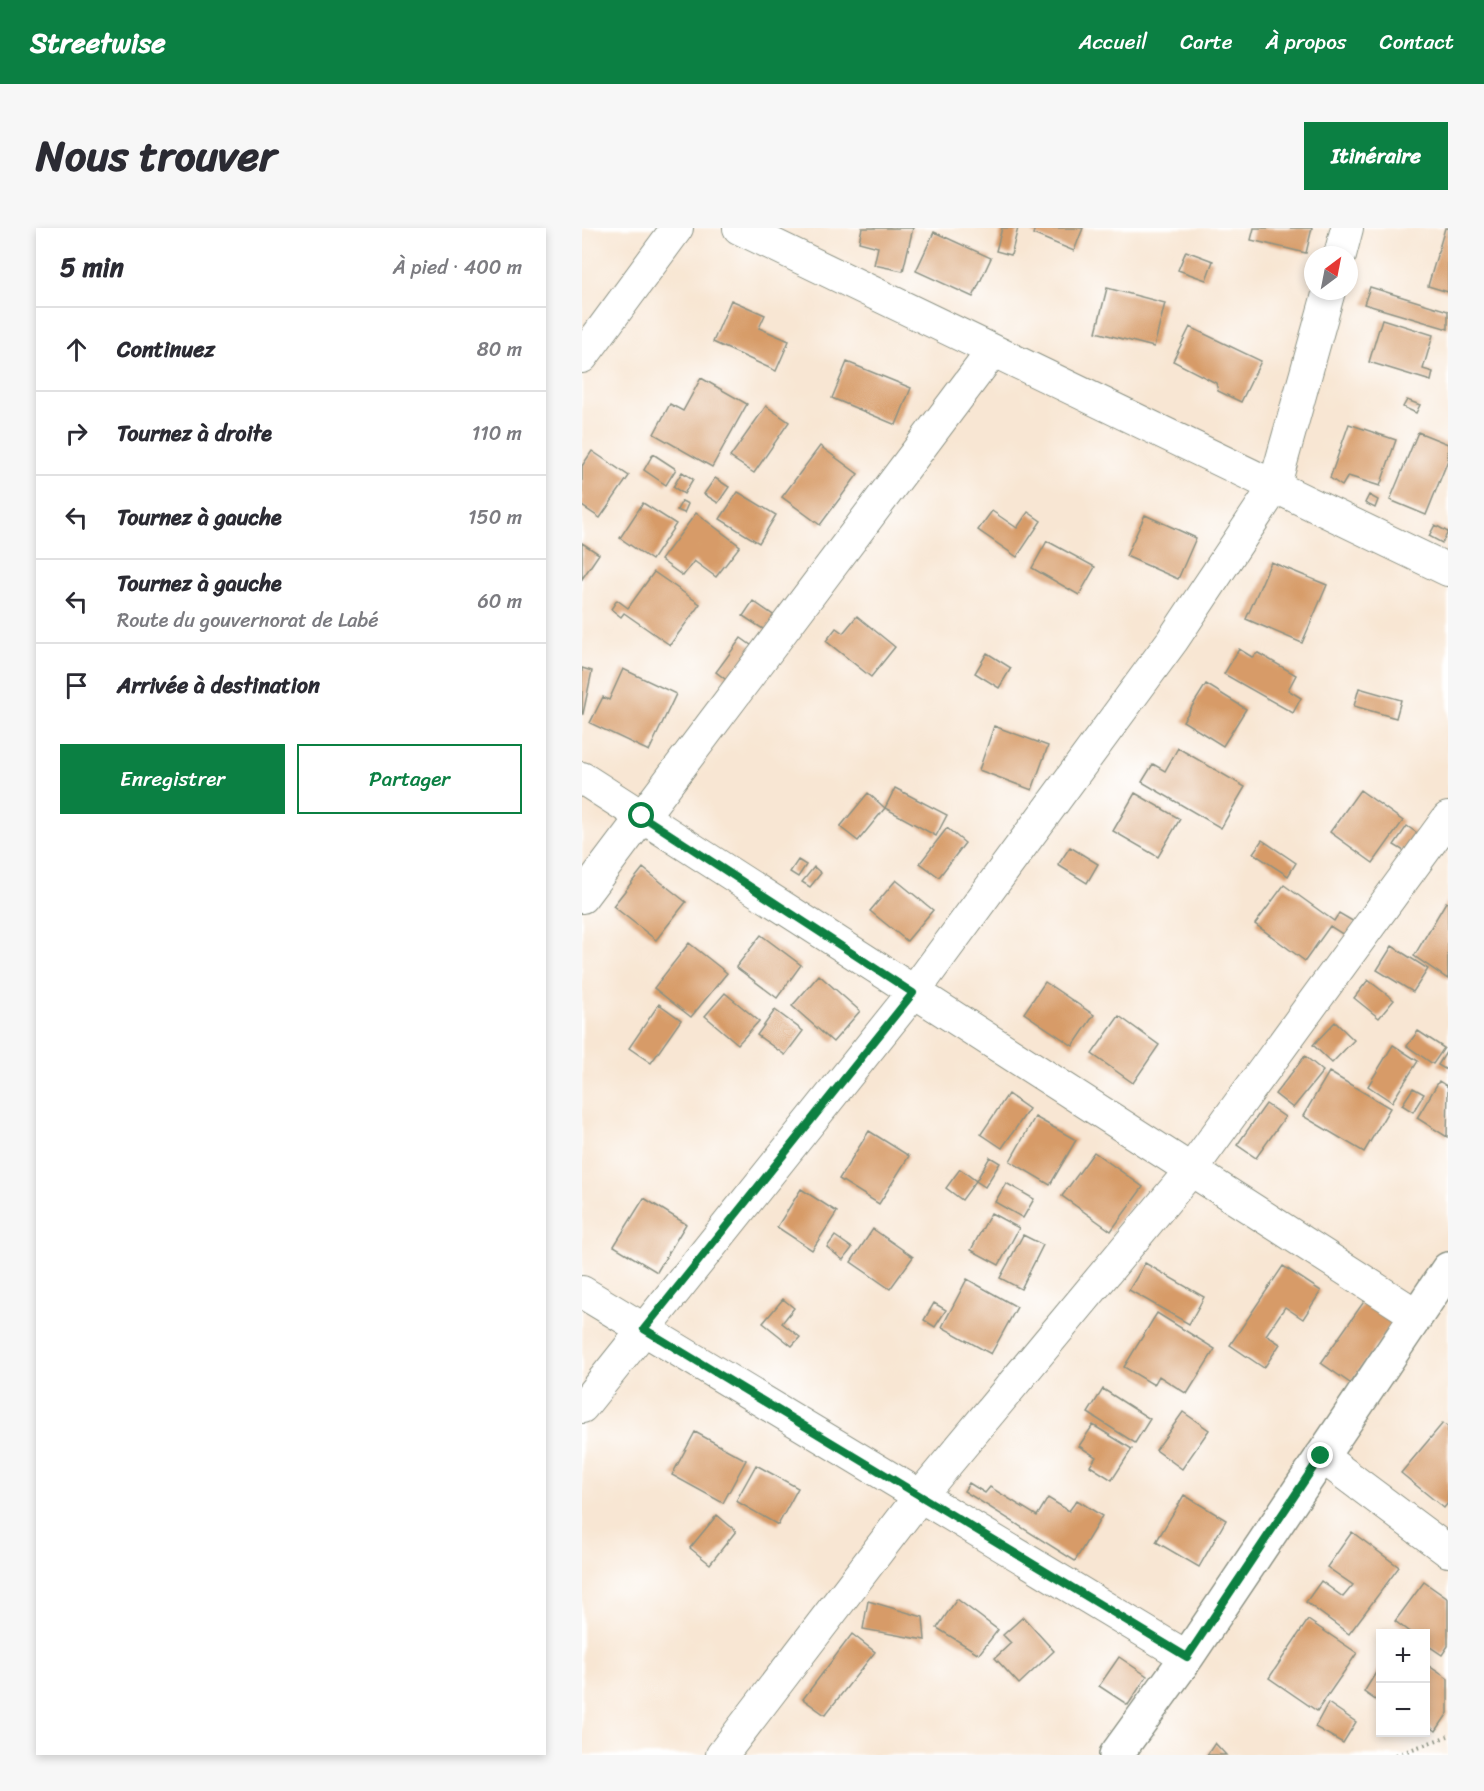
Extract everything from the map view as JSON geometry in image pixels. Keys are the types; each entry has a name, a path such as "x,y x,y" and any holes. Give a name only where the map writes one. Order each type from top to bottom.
{"street":[{"path":"582,357 677,228"},
{"path":"1342,246 1347,228"},
{"path":"757,232 992,352 1448,570"},
{"path":"582,1407 913,993 1172,642 1274,488 1326,300"},
{"path":"582,897 992,352"},
{"path":"582,778 1415,1314"},
{"path":"722,1755 920,1496 1191,1170 1448,818"},
{"path":"1116,1755 1187,1657 1415,1314 1448,1269"},
{"path":"582,1292 1187,1657"},
{"path":"1321,1456 1448,1551"}],"path":[{"path":"1396,1755 1448,1736"}],"building":[{"path":"862,228 913,228 903,271 874,265 878,247 859,242"},
{"path":"1002,228 1018,228 1011,255 996,251"},
{"path":"1035,228 1083,228 1074,251 1033,234"},
{"path":"1254,228 1312,228 1308,246 1304,246 1304,253 1251,240"},
{"path":"1445,228 1448,228 1448,292 1428,286"},
{"path":"934,232 991,258 973,297 916,271"},
{"path":"1186,251 1213,261 1206,280 1178,270"},
{"path":"1370,287 1448,311 1448,329 1364,304"},
{"path":"1107,288 1165,303 1154,347 1096,332"},
{"path":"731,300 765,315 759,328 789,341 776,371 713,342"},
{"path":"1382,319 1433,335 1423,369 1433,372 1431,381 1369,362"},
{"path":"1190,327 1261,361 1241,402 1218,391 1216,383 1173,361"},
{"path":"847,362 911,388 896,425 832,398"},
{"path":"701,378 747,404 712,467 654,434 670,404 683,411"},
{"path":"1407,400 1420,405 1416,413 1403,407"},
{"path":"766,406 789,422 754,473 730,457"},
{"path":"1349,424 1396,440 1380,486 1348,476 1342,486 1330,478"},
{"path":"1418,432 1448,444 1448,460 1426,515 1390,500"},
{"path":"820,446 858,474 820,525 782,497"},
{"path":"592,451 629,476 600,518 582,506 582,466"},
{"path":"653,454 676,469 666,485 644,470"},
{"path":"682,472 693,479 684,494 673,487"},
{"path":"715,478 729,487 718,503 704,494"},
{"path":"738,492 776,515 759,543 720,519"},
{"path":"1369,495 1378,500 1375,508 1365,503"},
{"path":"682,501 688,504 684,513 677,510"},
{"path":"643,503 676,524 652,560 620,538"},
{"path":"992,511 1017,528 1028,512 1041,521 1017,557 978,530"},
{"path":"696,513 740,546 716,577 694,561 683,576 661,560"},
{"path":"1145,515 1196,538 1178,579 1126,556"},
{"path":"1435,525 1448,532 1442,543 1429,536"},
{"path":"1047,541 1095,567 1079,595 1032,568"},
{"path":"582,543 599,554 582,579"},
{"path":"1271,562 1327,585 1302,643 1246,619"},
{"path":"654,572 700,604 670,645 624,613 621,617 611,609 617,600 628,608"},
{"path":"753,601 776,617 766,631 743,616"},
{"path":"857,616 895,647 871,677 826,641 836,628 843,633"},
{"path":"741,638 755,648 729,682 716,672"},
{"path":"1239,649 1252,657 1258,653 1296,675 1288,690 1301,698 1293,713 1224,674"},
{"path":"987,653 1011,668 999,688 975,673"},
{"path":"582,668 592,671 583,714 582,714"},
{"path":"623,669 676,694 649,751 590,723 603,697 609,700"},
{"path":"1206,684 1246,709 1223,746 1183,721"},
{"path":"1359,688 1401,700 1396,718 1354,706"},
{"path":"994,726 1048,746 1032,790 979,770"},
{"path":"1178,748 1245,787 1221,828 1142,782 1153,764 1165,771"},
{"path":"895,788 947,815 936,836 885,808"},
{"path":"1360,790 1403,821 1373,863 1330,832"},
{"path":"868,793 885,808 858,841 840,827"},
{"path":"1135,793 1180,819 1158,857 1113,831"},
{"path":"1407,826 1417,833 1404,851 1394,845"},
{"path":"947,828 965,843 939,877 920,863"},
{"path":"1262,840 1296,863 1288,876 1253,853"},
{"path":"1070,847 1098,864 1087,883 1058,865"},
{"path":"798,860 806,865 798,877 790,872"},
{"path":"814,867 821,873 810,887 802,882"},
{"path":"643,868 686,902 656,940 613,906"},
{"path":"896,880 933,910 907,941 870,911"},
{"path":"1284,885 1334,921 1339,913 1356,923 1347,937 1330,926 1305,961 1255,924"},
{"path":"1446,902 1448,903 1448,979 1414,956"},
{"path":"761,935 801,965 777,998 736,967"},
{"path":"689,943 727,973 691,1017 654,988"},
{"path":"1392,946 1428,969 1413,992 1377,970"},
{"path":"819,975 860,1011 833,1042 792,1006"},
{"path":"1368,980 1394,1000 1379,1018 1354,998"},
{"path":"1045,982 1094,1015 1073,1046 1024,1013"},
{"path":"725,993 759,1021 738,1044 705,1016"},
{"path":"659,1004 681,1020 651,1063 629,1048"},
{"path":"775,1010 803,1031 785,1055 757,1035"},
{"path":"1119,1016 1159,1045 1133,1083 1092,1054"},
{"path":"1335,1022 1354,1040 1332,1063 1313,1045"},
{"path":"1418,1031 1444,1048 1433,1064 1407,1046"},
{"path":"1393,1045 1418,1061 1392,1102 1368,1086"},
{"path":"1448,1049 1448,1071 1438,1065"},
{"path":"1305,1056 1323,1071 1293,1108 1275,1094"},
{"path":"1329,1072 1390,1108 1364,1152 1303,1116"},
{"path":"1439,1081 1448,1087 1447,1137 1417,1118"},
{"path":"1413,1088 1424,1094 1413,1112 1402,1105"},
{"path":"1008,1094 1029,1109 1002,1148 981,1134"},
{"path":"1266,1104 1285,1117 1256,1158 1237,1145"},
{"path":"1035,1117 1076,1140 1050,1185 1010,1161"},
{"path":"869,1131 909,1156 879,1204 839,1179"},
{"path":"1094,1152 1143,1187 1111,1231 1062,1196"},
{"path":"990,1157 1000,1163 985,1187 976,1181"},
{"path":"960,1169 976,1181 962,1200 946,1188"},
{"path":"1006,1183 1034,1199 1023,1218 995,1202"},
{"path":"801,1189 837,1212 812,1250 777,1227"},
{"path":"644,1198 686,1224 657,1272 614,1246"},
{"path":"991,1213 1019,1228 999,1265 971,1250"},
{"path":"873,1229 913,1257 890,1289 851,1262"},
{"path":"1023,1235 1043,1245 1021,1289 1000,1278"},
{"path":"835,1236 852,1248 843,1260 827,1247"},
{"path":"1145,1263 1204,1297 1189,1324 1129,1290"},
{"path":"1283,1266 1321,1291 1303,1319 1285,1307 1266,1335 1280,1344 1264,1368 1230,1345"},
{"path":"967,1279 1017,1307 991,1354 942,1327"},
{"path":"1370,1293 1399,1314 1350,1383 1321,1363"},
{"path":"783,1299 794,1308 782,1323 800,1337 792,1346 763,1323"},
{"path":"934,1303 946,1310 935,1327 924,1320"},
{"path":"1157,1313 1215,1349 1187,1394 1159,1376 1154,1385 1124,1367"},
{"path":"1103,1389 1150,1419 1135,1443 1088,1413"},
{"path":"1183,1412 1209,1430 1182,1469 1156,1450"},
{"path":"1443,1423 1448,1427 1448,1503 1444,1508 1401,1473"},
{"path":"1093,1425 1132,1449 1112,1480 1090,1466 1096,1457 1079,1446"},
{"path":"695,1432 746,1460 723,1503 672,1475"},
{"path":"756,1465 798,1488 778,1525 736,1501"},
{"path":"969,1483 985,1493 990,1487 1037,1516 1048,1498 1069,1511 1077,1500 1102,1516 1075,1561 964,1491"},
{"path":"1184,1495 1226,1520 1199,1567 1156,1542"},
{"path":"717,1515 736,1531 710,1564 690,1548"},
{"path":"1352,1532 1399,1567 1349,1634 1306,1602 1321,1581 1343,1597 1353,1585 1327,1567"},
{"path":"1424,1582 1448,1599 1448,1646 1442,1655 1430,1647 1430,1629 1405,1629 1395,1621"},
{"path":"957,1599 998,1630 979,1654 937,1628"},
{"path":"868,1601 923,1617 925,1640 863,1629"},
{"path":"1023,1617 1054,1651 1019,1684 995,1658 1011,1643 1003,1635"},
{"path":"1308,1620 1357,1653 1317,1711 1269,1678"},
{"path":"852,1634 875,1652 825,1715 803,1699"},
{"path":"1119,1657 1147,1676 1128,1705 1099,1686"},
{"path":"1430,1667 1448,1679 1448,1713 1436,1731 1430,1727"},
{"path":"1376,1672 1376,1700 1364,1692"},
{"path":"1328,1703 1356,1722 1343,1743 1315,1727"},
{"path":"1215,1743 1226,1755 1207,1755"}],"route":[{"path":"642,816 913,993 644,1329 1187,1657 1321,1456"}]}
